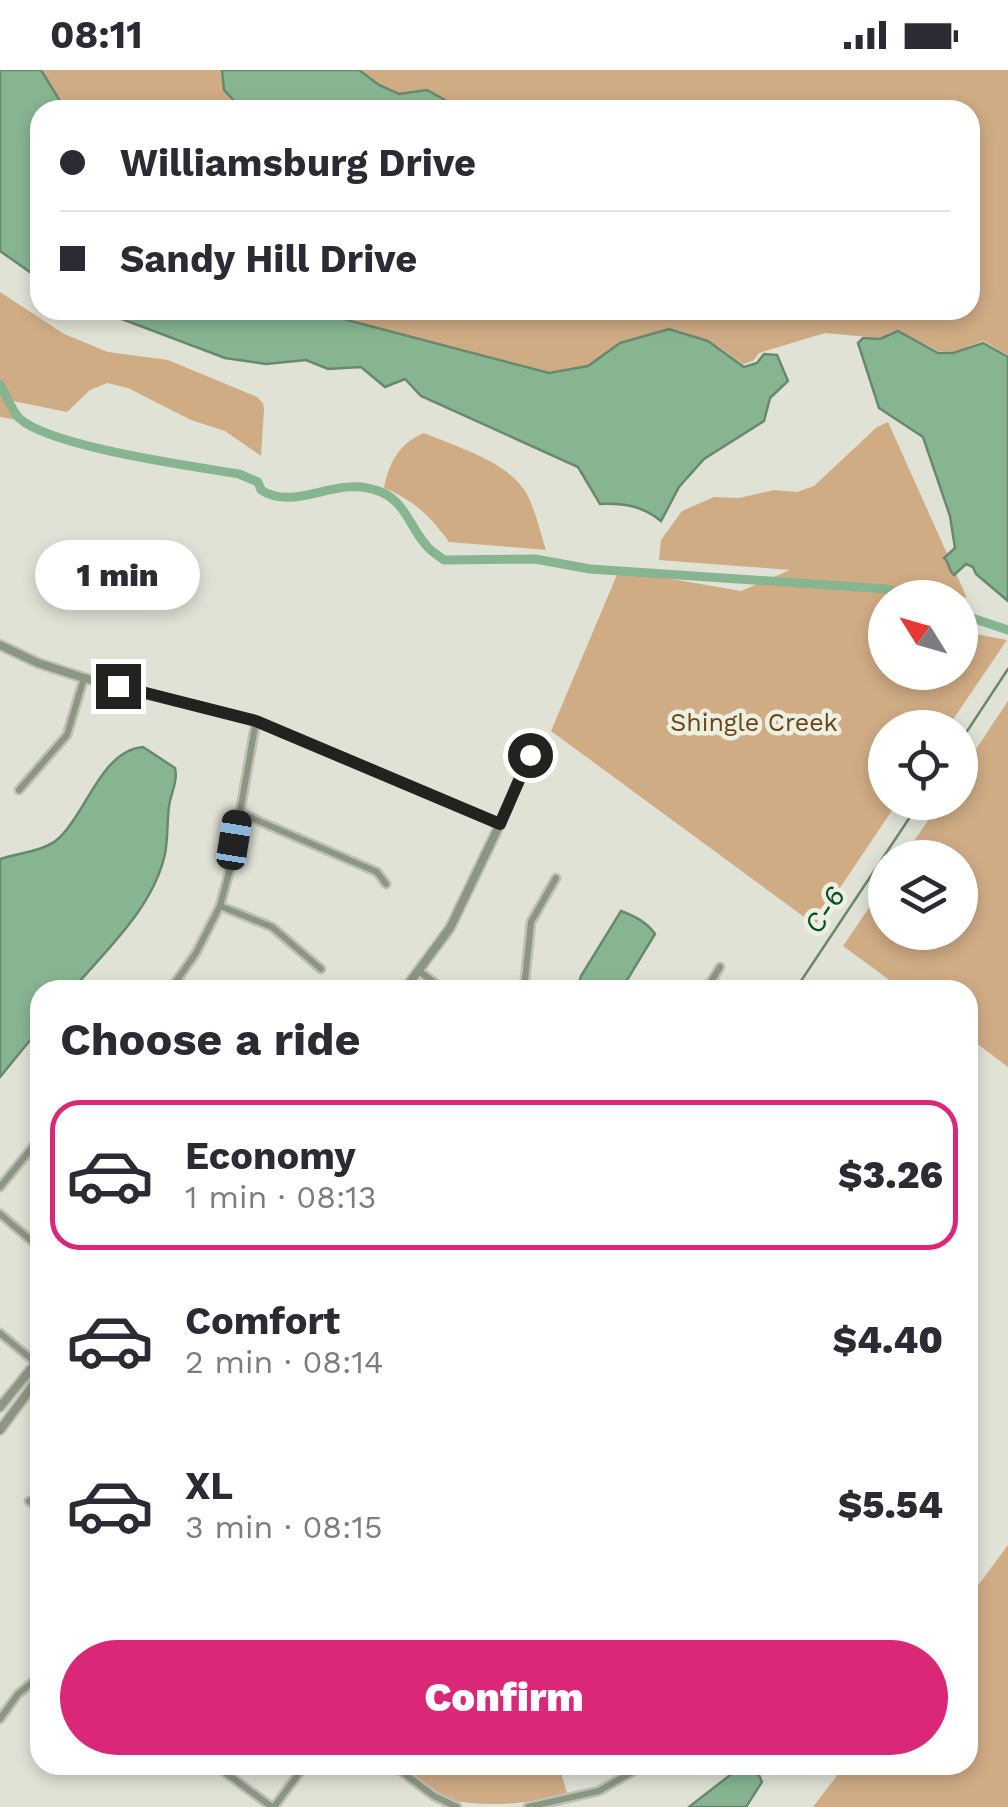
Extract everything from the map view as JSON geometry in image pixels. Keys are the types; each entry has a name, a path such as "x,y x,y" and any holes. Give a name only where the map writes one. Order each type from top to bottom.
{"street":[{"path":"0,644 38,663 84,678 256,721 500,824"},
{"path":"19,790 66,735 84,678"},
{"path":"177,980 196,954 220,906 256,721"},
{"path":"412,980 450,928 530,755"},
{"path":"238,812 377,872 386,884"},
{"path":"525,980 531,922 556,878"},
{"path":"220,906 272,928 321,969"},
{"path":"712,980 720,967"},
{"path":"419,971 431,980"},
{"path":"0,1187 30,1150"},
{"path":"0,1214 30,1240"},
{"path":"0,1333 30,1354"},
{"path":"0,1407 30,1370"},
{"path":"0,1430 30,1390"},
{"path":"0,1719 30,1684"},
{"path":"229,1775 273,1807 297,1775"},
{"path":"406,1775 457,1807"},
{"path":"528,1807 599,1791 627,1775"}],"green space":[{"path":"42,70 1008,70 1008,355 983,341 953,352 938,351 897,330 880,338 825,333 759,353 753,361 743,364 709,340 670,328 619,342 588,366 548,372 350,320 980,320 980,100 60,100"},
{"path":"0,292 30,312 30,320 43,320 64,334 108,352 168,360 257,397 264,410 261,456 225,431 191,420 128,388 107,383 90,390 67,412 13,401 6,404 8,410 29,422 0,417"},
{"name":"Shingle Creek","path":"888,422 959,580 868,580 868,690 973,690 960,710 868,710 868,820 886,820 872,840 868,840 868,846 815,925 551,731 619,570 741,591 790,570 659,560 661,540 682,511 714,497 739,498 774,490 797,492 814,486 877,427"},
{"path":"424,433 479,456 516,480 532,504 546,550 449,542 421,510 384,488 396,455"},
{"name":"Shingle Creek","path":"978,634 1007,640 978,683"},
{"path":"1008,701 1008,1067 978,1044 978,980 889,980 843,946 868,909 868,950 978,950 978,840 915,840 928,820 978,820 978,746"},
{"path":"1008,1545 1008,1807 813,1807 837,1775 978,1775 978,1586"},
{"path":"414,1775 562,1775 567,1793 508,1804 478,1804 449,1800"}],"shaded area":[{"path":"0,70 41,70 59,100 30,100 30,272 0,251"},
{"path":"222,70 359,70 399,94 427,90 445,100 234,100 224,90"},
{"path":"124,320 347,320 549,373 588,366 620,343 669,329 708,341 744,367 757,363 764,354 777,355 788,381 770,398 764,421 704,459 679,487 661,521 633,506 600,504 578,467 421,396 405,379 385,387 361,367 328,369 306,360 266,364 225,358"},
{"path":"898,331 938,353 953,353 983,343 1008,357 1008,601 973,567 966,564 952,573 944,558 955,548 950,516 923,437 879,408 858,343 863,338 880,339"},
{"path":"143,747 175,768 159,874 140,910 81,980 30,980 30,1040 0,1077 0,859 39,849 59,838 105,771 128,751"},
{"path":"621,911 655,934 627,980 580,980"},
{"path":"730,1775 759,1775 762,1782 746,1807 689,1807"}],"waterway":[{"name":"Shingle Creek","path":"0,384 19,418 60,438 123,454 239,474 258,482 261,490 275,496 303,496 349,487 381,492 402,508 420,538 444,560 535,559 590,569 868,588"},
{"name":"Shingle Creek","path":"978,620 1008,630"},
{"name":"C-6","path":"978,715 1008,669"},
{"name":"C-6","path":"802,980 908,820"}],"route":[{"path":"118,686 256,721 500,824 530,755"}]}
